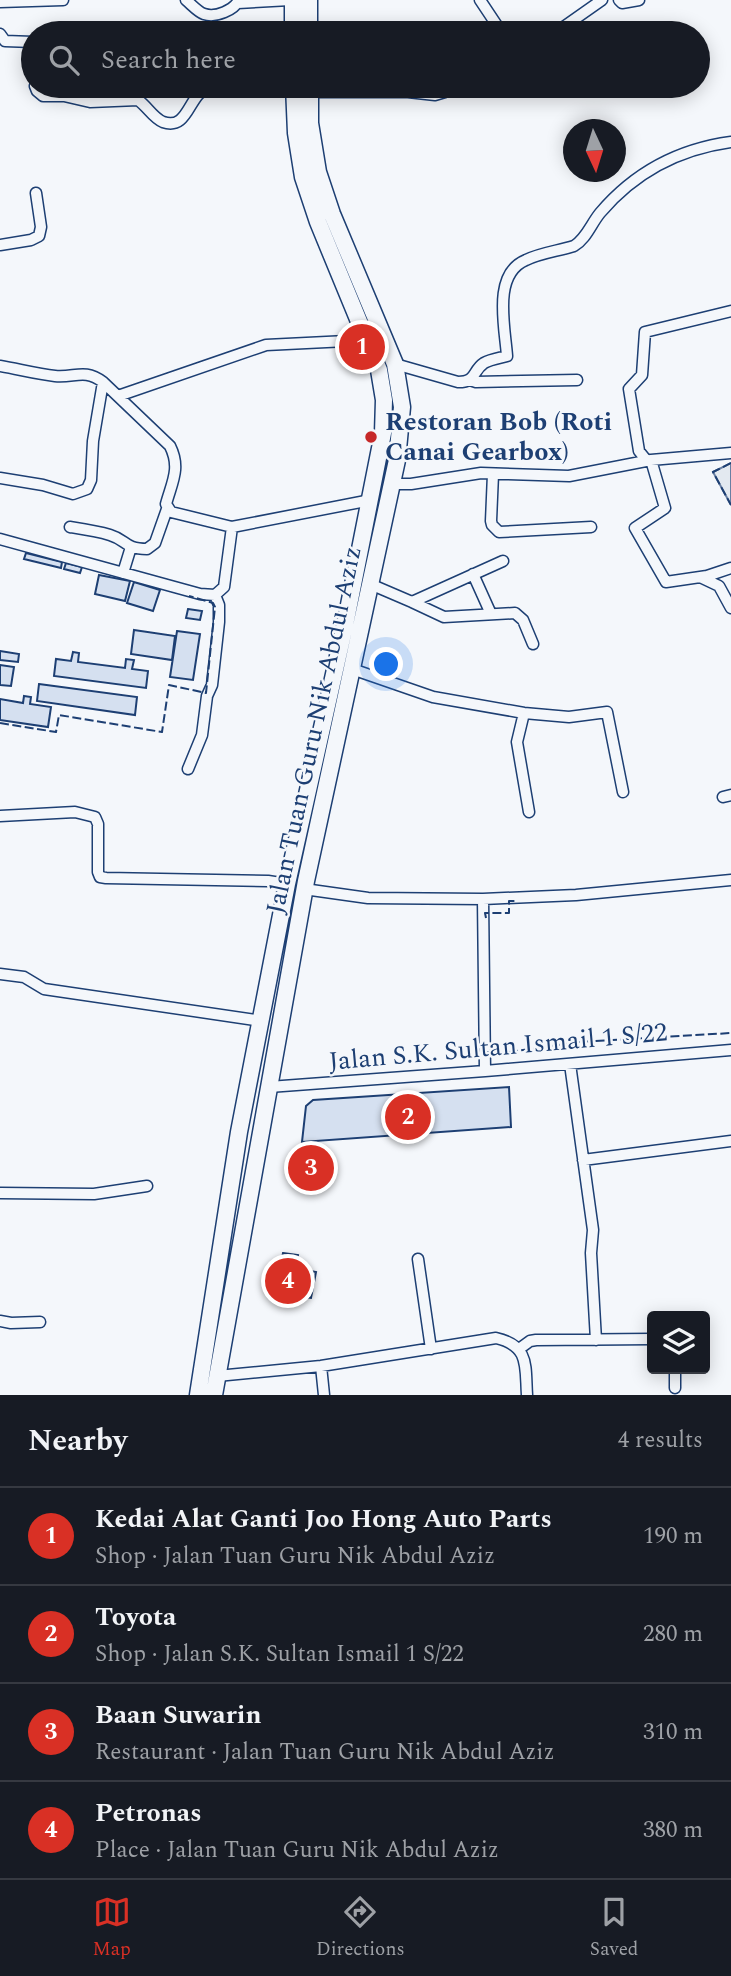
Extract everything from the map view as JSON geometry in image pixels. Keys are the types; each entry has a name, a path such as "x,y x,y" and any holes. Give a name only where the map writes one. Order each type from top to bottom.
{"main road":[{"path":"291,0 292,21"},
{"path":"309,0 309,21"},
{"name":"Jalan Tuan Guru Nik Abdul Aziz","path":"198,1395 241,1121 287,884 371,500 383,433 384,400 379,370 318,222 303,177 296,133 295,98"},
{"name":"Jalan Tuan Guru Nik Abdul Aziz","path":"214,1395 304,890 392,484 399,447 402,407 395,364 332,214 318,172 310,123 310,98"},
{"path":"314,755 326,751 332,757"},
{"path":"241,1121 263,1121"}],"street":[{"path":"0,2 63,0"},
{"path":"186,0 200,13 207,15 221,13 239,2 291,0"},
{"path":"480,0 494,21"},
{"path":"572,21 602,0"},
{"path":"619,0 622,3 639,0"},
{"path":"0,34 5,41 21,42"},
{"path":"75,98 102,103 138,100 157,118 171,123 179,122 184,117 196,98"},
{"path":"470,380 482,364 507,356 504,294 506,282 517,265 580,242 600,212 649,169 693,150 731,142"},
{"path":"0,245 32,240 39,236 41,227 36,192"},
{"path":"731,311 645,332 642,375 629,389 639,451 649,461 665,508 635,528 666,582 700,577 731,568"},
{"path":"118,396 266,345 367,340"},
{"path":"395,364 458,382 577,380"},
{"path":"0,366 59,376 86,373 93,375 170,446 176,457 167,509 154,545 147,549 131,547 113,536 70,527"},
{"path":"0,478 43,485 73,494 87,489 91,480 93,441 103,382"},
{"path":"392,484 411,484 481,473 569,475 649,461 731,453"},
{"path":"493,474 491,521 499,532 591,527"},
{"path":"167,509 232,527 371,500"},
{"path":"0,539 200,594 215,595 224,587 232,527"},
{"path":"123,573 131,547"},
{"path":"412,602 503,561"},
{"path":"472,575 491,614"},
{"path":"700,577 719,586 731,608"},
{"path":"370,584 444,617 518,615 533,644"},
{"path":"188,769 202,735 206,696 212,685 219,621 219,605 215,595"},
{"path":"352,669 433,697 524,713 569,717 607,712 623,793"},
{"path":"524,713 517,742 529,812"},
{"path":"0,816 75,812 95,817 98,824 100,877 256,880 287,884"},
{"path":"304,890 368,898 483,899 576,895 731,880"},
{"path":"483,899 485,1071"},
{"path":"0,974 24,977 44,989 262,1021"},
{"name":"Jalan S.K. Sultan Ismail 1 S/22","path":"269,1087 731,1050"},
{"path":"570,1064 593,1230 591,1253 596,1340"},
{"path":"583,1160 731,1141"},
{"path":"0,1194 94,1194 147,1186"},
{"path":"418,1259 431,1349"},
{"path":"0,1321 40,1322"},
{"path":"217,1376 321,1366 496,1338 511,1342 519,1349 524,1363 527,1395"},
{"path":"519,1349 530,1341 647,1339"},
{"path":"321,1366 324,1395"},
{"path":"675,1374 676,1388"}],"shaded area":[{"path":"731,463 731,505 713,472"}],"building":[{"path":"26,553 62,562 61,568 24,559"},
{"path":"66,563 82,567 80,573 64,569"},
{"path":"99,575 130,581 125,601 95,594"},
{"path":"134,582 160,590 153,611 127,603"},
{"path":"188,609 202,611 200,620 186,618"},
{"path":"134,630 175,636 172,660 131,654"},
{"path":"177,631 200,634 193,680 170,677"},
{"path":"0,651 19,654 18,662 0,660"},
{"path":"73,652 79,653 78,662 125,668 126,659 134,660 132,669 148,671 146,688 54,676 56,659 71,661"},
{"path":"0,665 14,667 11,686 0,685"},
{"path":"39,684 137,697 135,715 37,701"},
{"path":"24,696 31,697 30,704 51,707 48,727 0,720 0,699 23,703"},
{"path":"509,1087 511,1127 302,1142 306,1106 313,1100"},
{"path":"283,1253 298,1255 296,1268 300,1269 295,1296 276,1292"},
{"path":"300,1269 316,1272 311,1298 295,1296"}],"fence":[{"path":"731,463 713,472 731,505"},
{"path":"0,723 56,732 59,715 162,732 169,685 206,693 215,607 213,603 189,596"},
{"path":"486,918 485,913 509,913 509,901 515,901"},
{"path":"488,1051 488,1055 579,1042 731,1033"}],"place":[{"name":"Kedai Alat Ganti Joo Hong Auto Parts","path":"362,347"},
{"name":"Restoran Bob (Roti Canai Gearbox)","path":"371,437"},
{"name":"Toyota","path":"408,1117"},
{"name":"Baan Suwarin","path":"311,1168"},
{"name":"Petronas","path":"288,1281"}]}
